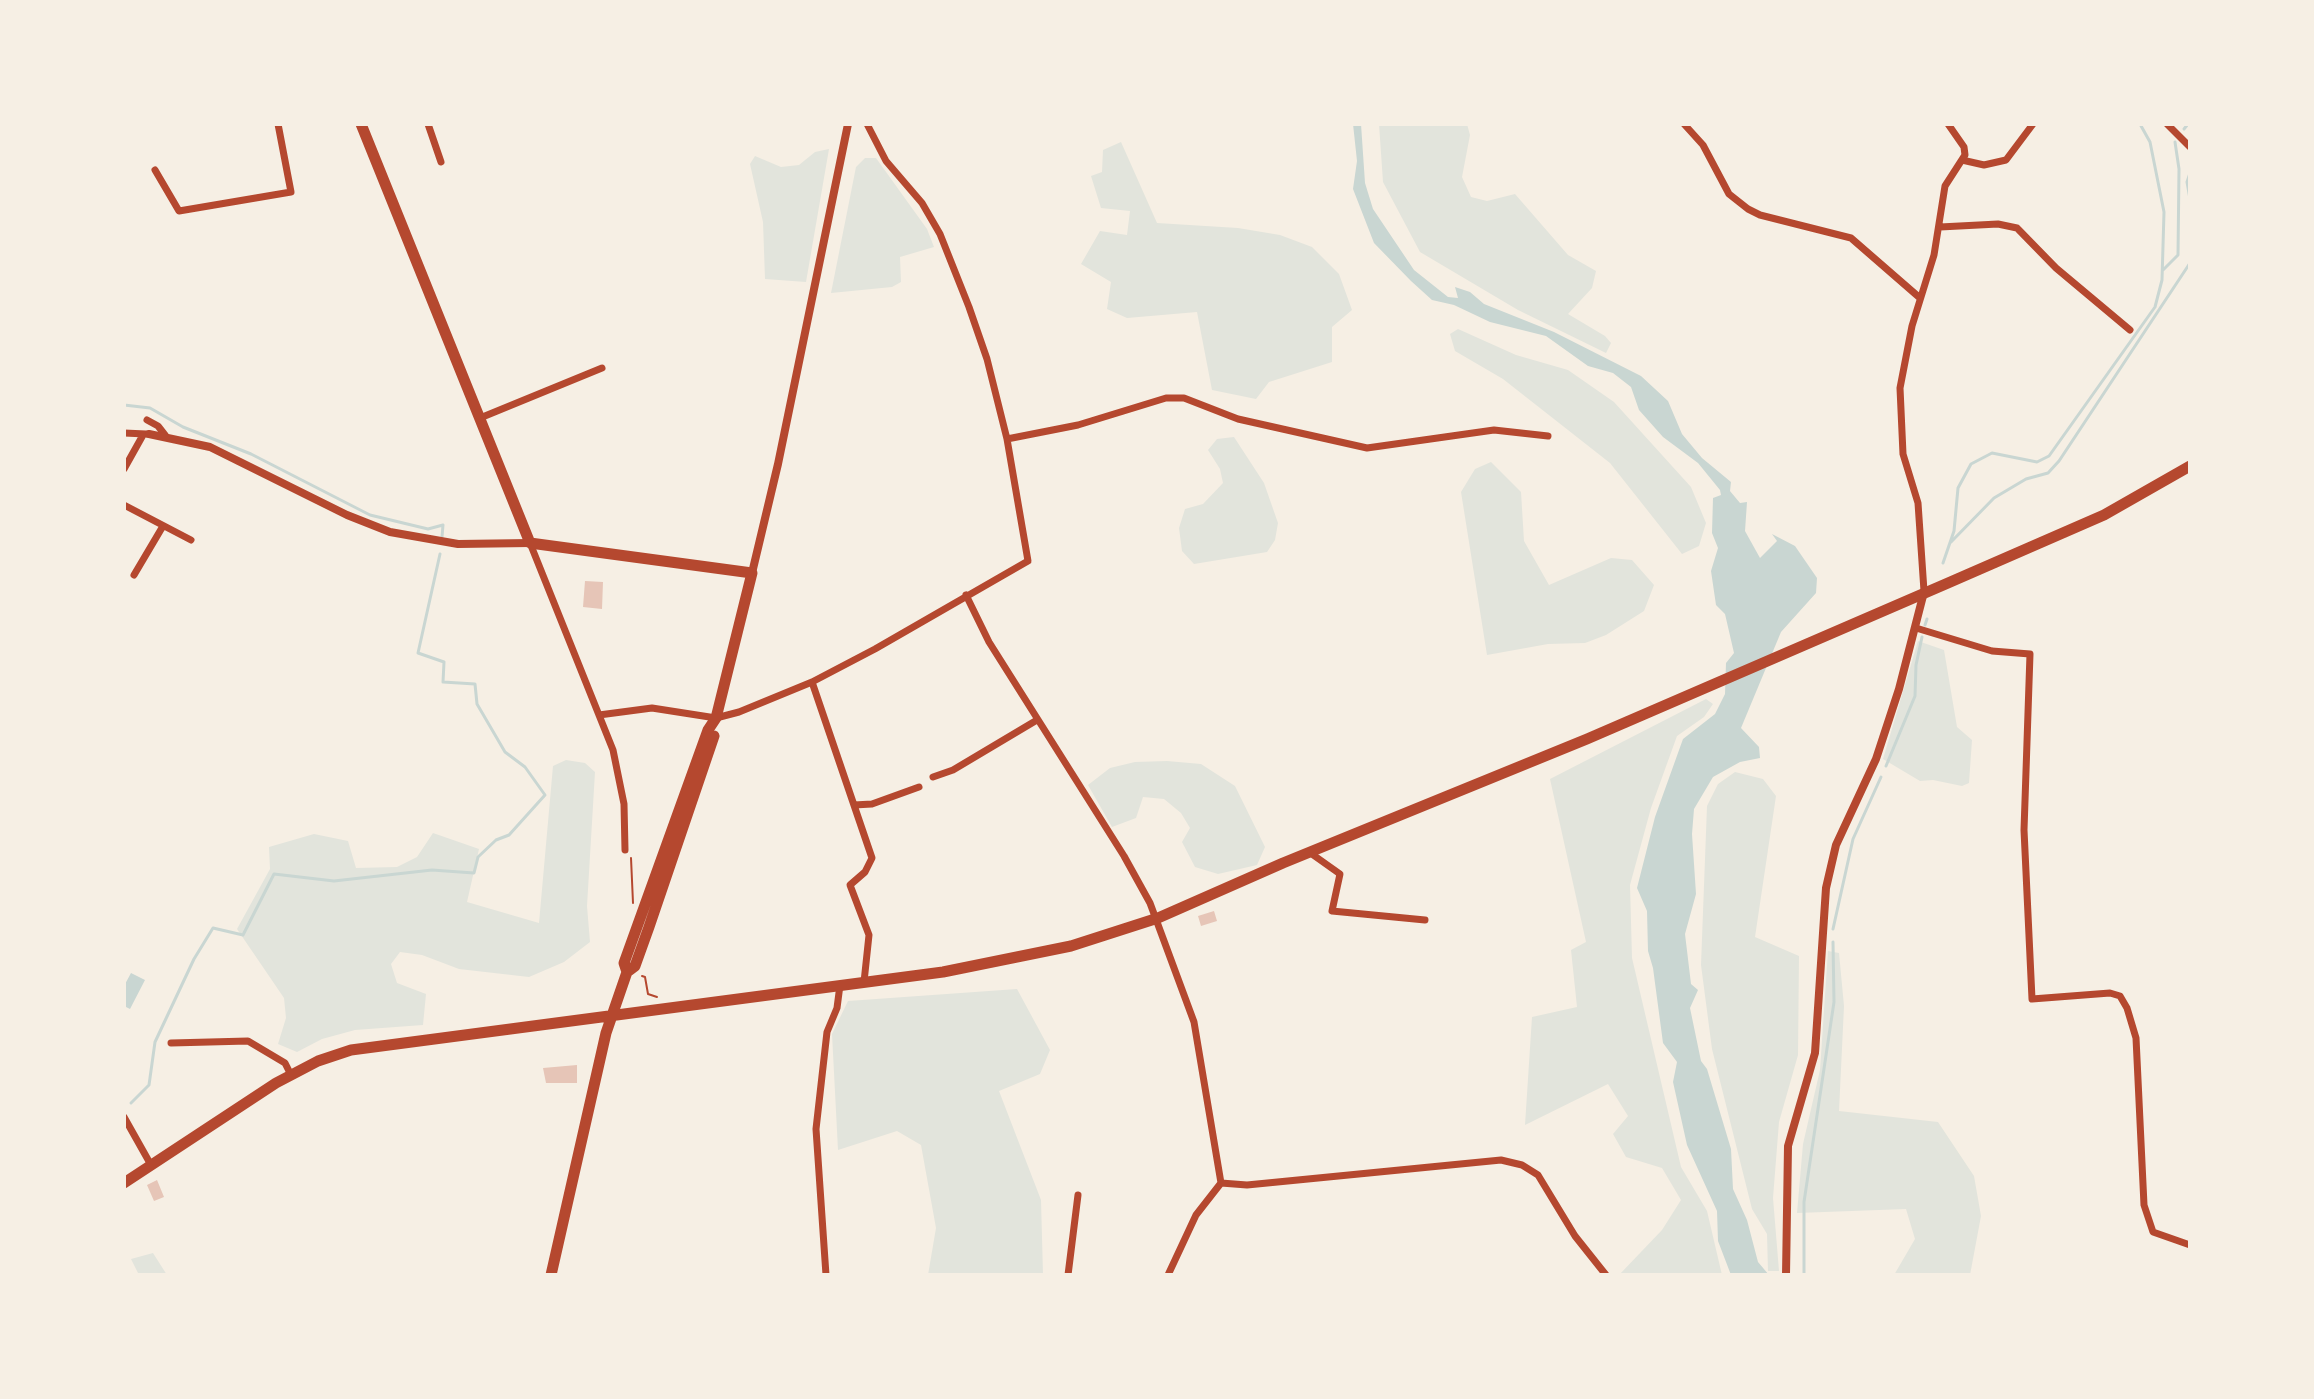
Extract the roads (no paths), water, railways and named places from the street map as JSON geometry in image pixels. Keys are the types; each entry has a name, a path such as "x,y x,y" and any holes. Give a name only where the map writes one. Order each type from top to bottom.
{"main road":[{"path":"361,124 530,543 752,573 715,721 715,732 635,966 627,972 612,1014 551,1275"},
{"path":"124,1183 291,1075 318,1061 351,1050 943,972 1034,955 1158,918 1309,852 1587,739 2104,515 2190,466"}],"street":[{"path":"155,170 179,211 291,192 278,124"},
{"path":"428,124 441,162"},
{"path":"752,573 848,124"},
{"path":"599,715 657,708 715,721 812,682 1028,561 1007,439 987,359 940,234 922,203 886,161 867,124"},
{"path":"1684,124 1703,145 1720,180 1739,202 1760,215 1851,238 1920,298"},
{"path":"1786,1275 1788,1146 1815,1053 1826,888 1836,845 1876,759 1916,628 1924,591 1915,489 1903,454 1900,388 1940,227 1945,186 1962,160 1964,147 1948,124"},
{"path":"1962,160 1984,165 2006,160 2033,124"},
{"path":"2167,124 2190,147"},
{"path":"1940,227 1998,224 2017,228 2056,268 2130,330"},
{"path":"480,418 602,368"},
{"path":"1007,439 1078,425 1166,398 1184,398 1238,419 1356,447 1494,430 1548,436"},
{"path":"147,420 158,426 165,435"},
{"path":"124,433 165,435 210,447 339,512 390,532 458,544 530,543 599,715 620,778 625,850"},
{"path":"124,469 146,434"},
{"path":"124,505 191,540"},
{"path":"134,575 163,526"},
{"path":"966,595 989,642 1124,856 1158,918 1194,1022 1221,1183 1196,1215 1168,1275"},
{"path":"1916,628 1992,651 2030,654 2024,830 2032,999 2110,993 2120,996 2136,1038 2144,1205 2153,1232 2190,1245"},
{"path":"812,682 872,858 865,872 850,885 869,935 864,982"},
{"path":"933,777 953,770 1037,720"},
{"path":"854,805 872,804 919,787"},
{"path":"1309,852 1340,874 1332,911 1425,920"},
{"path":"826,1275 816,1129 827,1032 837,1008 840,985"},
{"path":"171,1043 248,1041 285,1063 291,1075"},
{"path":"124,1117 151,1165"},
{"path":"1221,1183 1247,1185 1501,1160 1522,1165 1538,1175 1575,1236 1606,1275"},
{"path":"1068,1275 1078,1195"}],"waterway":[{"path":"1943,563 1954,531 1958,488 1971,464 1992,453 2037,462 2049,456 2155,307 2162,280 2164,212 2150,142 2140,124"},
{"path":"2184,129 2188,124"},
{"path":"2163,270 2178,255 2179,169 2175,142"},
{"path":"2190,173 2187,182 2190,199"},
{"path":"1951,542 1994,498 2026,479 2048,473 2059,461 2190,263"},
{"path":"124,405 150,408 183,427 251,454 370,515 428,529 443,525 442,537"},
{"path":"131,1103 149,1085 155,1042 194,959 213,928 243,935 274,874 334,881 432,870 474,873 478,857 496,840 509,835 545,795 525,767 505,752 477,704 475,684 443,682 444,662 418,653 440,554"},
{"path":"1925,625 1927,619"},
{"path":"1886,766 1915,696 1916,665 1922,637"},
{"path":"1833,929 1853,839 1881,777"},
{"path":"1804,1275 1804,1202 1834,1002 1833,942"}]}
